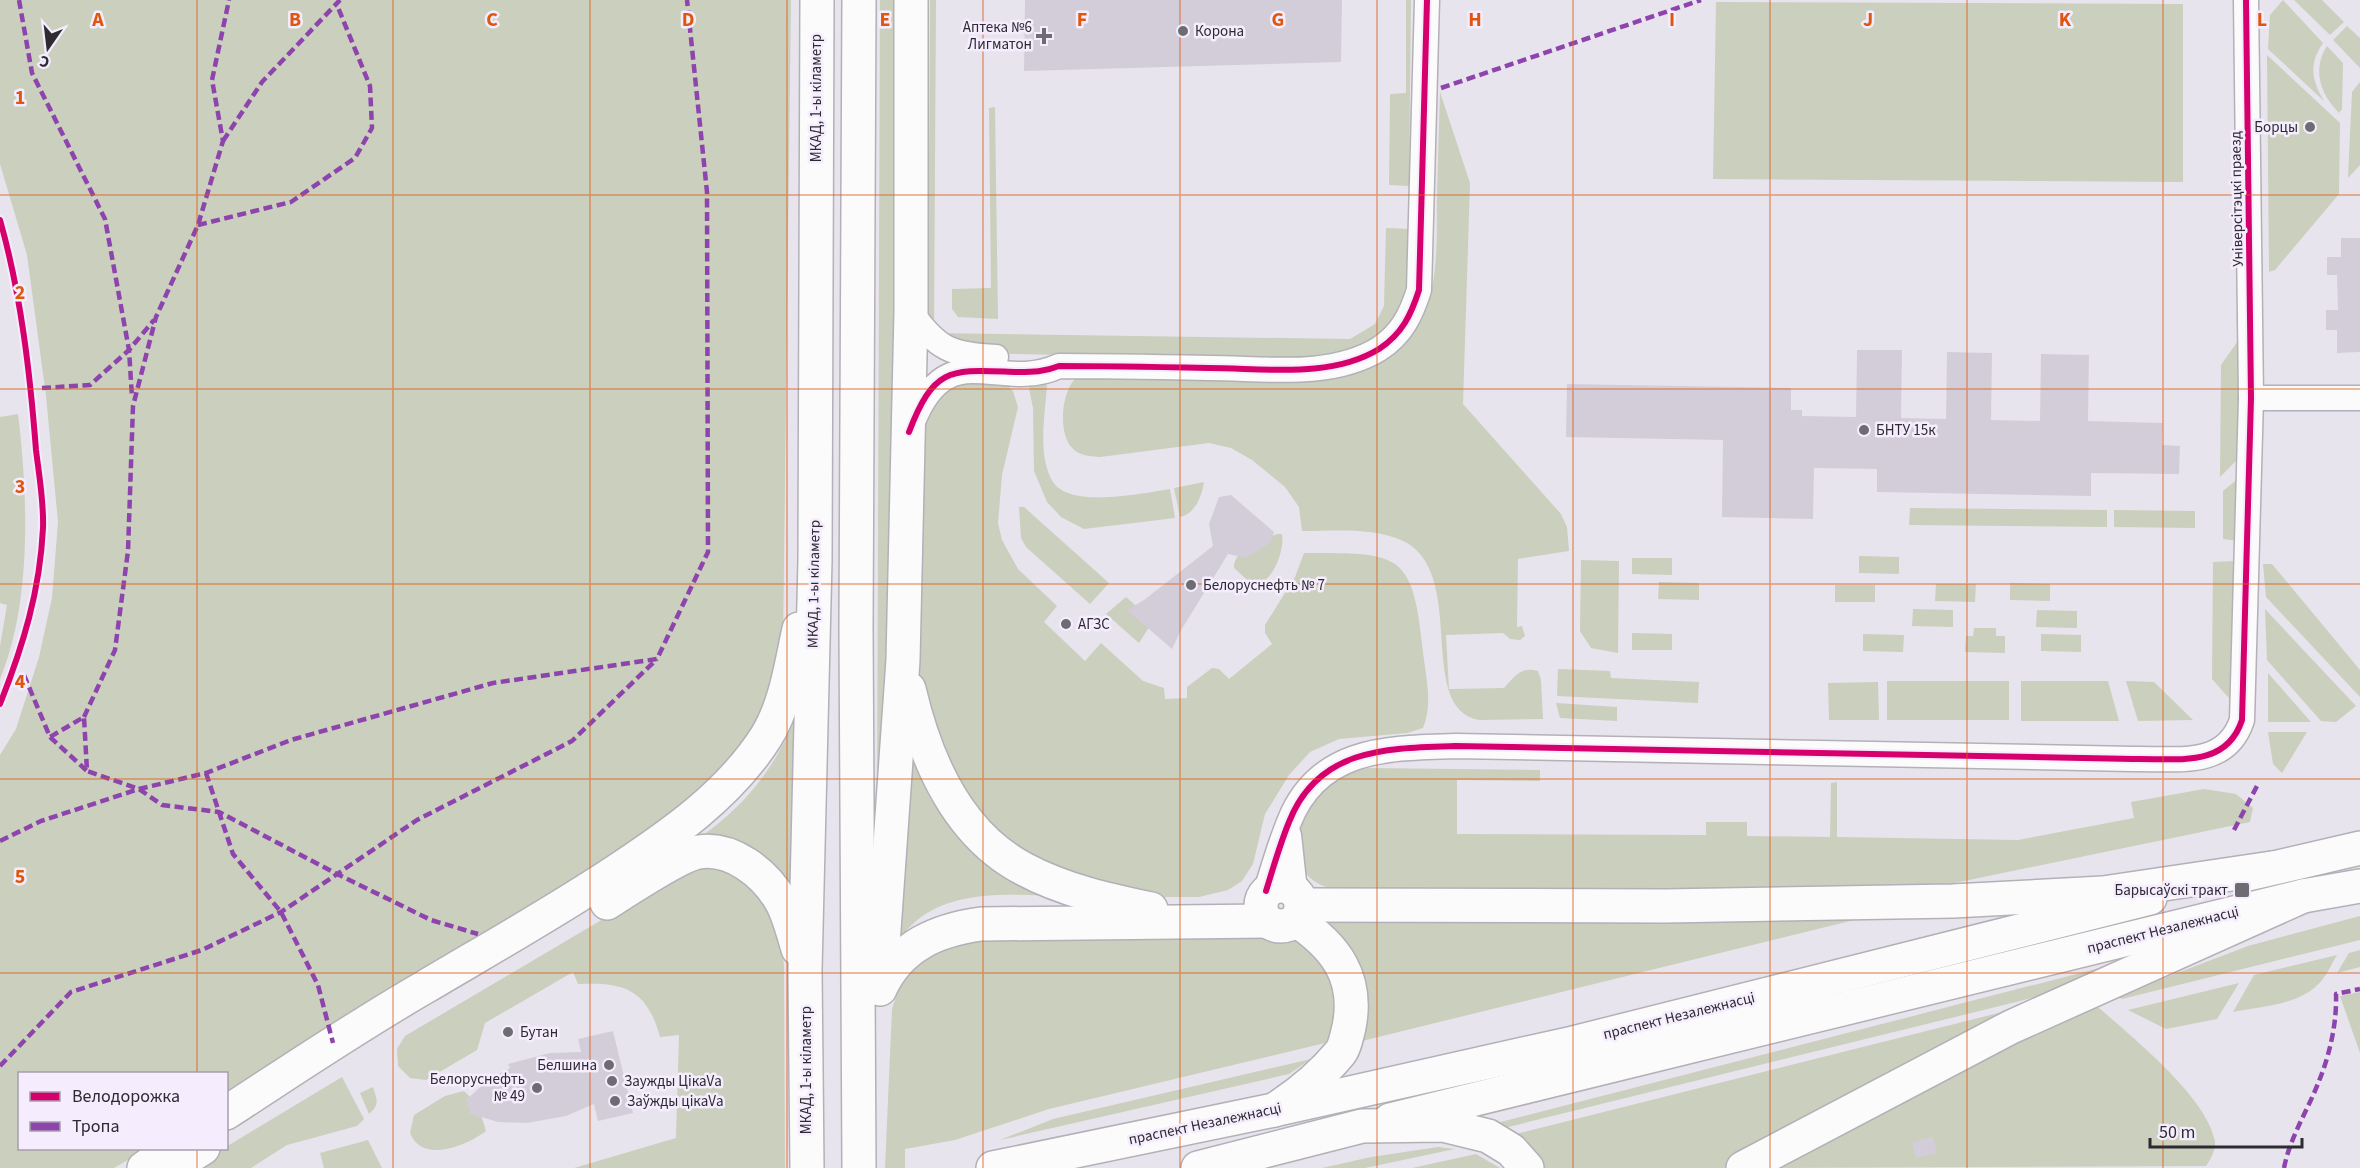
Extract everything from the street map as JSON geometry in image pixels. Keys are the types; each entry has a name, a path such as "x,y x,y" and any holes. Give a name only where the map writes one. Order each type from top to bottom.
{"main road":[{"name":"МКАД, 1-ы кіламетр","path":"807,1168 805,970 814,560 817,0"},
{"path":"859,0 856,639 859,1165"},
{"path":"859,1088 880,987 903,660 911,312 911,0"},
{"path":"228,1133 363,1036 662,841 729,783 767,735 784,696 814,560"},
{"path":"903,660 917,721 931,762 972,826 997,850 1023,869 1103,899 1155,910 1281,906 1665,906 1953,901 2103,893 2272,868"},
{"name":"праспект Незалежнасці","path":"993,1168 1274,1110 1573,1043 2360,848"},
{"path":"228,1112 697,852 721,852 739,860 760,875 781,901 805,970"},
{"name":"праспект Незалежнасці","path":"1198,1168 2303,896 2360,886"},
{"path":"1743,1168 2012,1027 2303,896"},
{"path":"880,987 895,964 908,950 926,938 951,928 981,924 1281,906 1321,937 1336,955 1346,973 1350,997 1350,1019 1341,1053 1304,1090 1274,1110"},
{"path":"1362,1126 1443,1125 1488,1136 1511,1150 1527,1168"},
{"path":"144,1168 171,1150"},
{"path":"171,1168 201,1150"}],"street":[{"path":"909,432 921,400 952,373 973,370 1045,372 1059,366 1312,369 1360,357 1379,349 1397,334 1410,318 1419,290 1427,0"},
{"name":"Універсітэцкі праезд","path":"1281,906 1289,820 1315,781 1332,765 1381,750 1455,746 2133,759 2216,754 2230,743 2242,720 2251,398 2246,0"},
{"path":"911,312 927,335 940,346 953,352 973,356 1046,358 1059,366"},
{"path":"2251,398 2360,398"}],"green space":[{"path":"0,0 791,0 783,645 777,676 757,723 732,762 668,826 228,1101 228,1072 18,1072 18,1150 145,1150 114,1168 0,1168 0,755 16,729 39,657 52,598 58,522 46,396 27,255 0,164"},
{"path":"880,0 900,0 893,694 877,809"},
{"path":"930,0 936,0 934,333 1350,339 1375,324 1384,306 1386,228 1409,229 1405,292 1393,325 1381,339 1364,351 1341,361 974,353 941,344 928,328"},
{"path":"1406,0 1411,0 1409,186 1389,185 1390,94 1406,93"},
{"path":"2283,0 2323,43 2315,58 2313,72 2316,86 2324,101 2268,49 2270,15"},
{"path":"2294,0 2322,0 2344,22 2330,35"},
{"path":"1716,2 2183,4 2183,182 1713,179"},
{"path":"2347,26 2360,38 2360,68 2333,40"},
{"path":"2327,46 2343,63 2342,109 2339,113 2327,98 2320,81 2320,64"},
{"path":"2267,55 2340,123 2339,194 2275,270 2269,272"},
{"path":"2360,82 2360,165 2348,178 2352,92"},
{"path":"1440,92 1470,183 1463,404 1561,514 1567,527 1569,551 1518,559 1517,627 1522,626 1525,636 1520,640 1510,639 1503,633 1446,635 1449,689 1504,688 1523,671 1538,671 1541,680 1543,719 1479,720 1460,710 1449,691 1444,666 1439,607 1433,579 1421,556 1401,540 1365,531 1302,531 1299,507 1285,487 1252,460 1231,448 1209,443 1100,457 1089,456 1073,449 1068,443 1063,425 1066,395 1075,379 1086,372 1394,351 1410,337 1421,320 1434,279"},
{"path":"995,107 998,319 958,317 952,309 952,289 991,288 989,108"},
{"path":"2240,338 2239,458 2220,477 2221,365"},
{"path":"999,376 1013,391 1018,407 1002,475 998,523 1002,540 1018,569 1057,606 1044,622 1085,661 1101,643 1143,681 1164,688 1165,699 1187,698 1187,687 1212,668 1219,669 1229,679 1272,644 1265,633 1265,625 1295,577 1304,553 1362,554 1381,558 1396,565 1406,576 1414,594 1419,619 1427,681 1428,710 1423,728 1407,733 1339,739 1310,752 1289,775 1265,814 1253,864 1242,881 1228,890 1199,897 1162,897 1104,888 1022,853 975,812 915,688 926,414 940,385"},
{"path":"1032,377 1043,378 1047,386 1044,448 1048,472 1053,482 1062,490 1075,495 1091,497 1126,496 1170,489 1175,518 1084,529 1061,517 1047,502 1034,471 1033,408 1029,388"},
{"path":"18,414 24,479 25,548 18,617 0,679 0,646 7,605 0,603 0,417"},
{"path":"2240,477 2241,541 2223,539 2223,491"},
{"path":"1204,482 1197,504 1190,512 1180,517 1174,488"},
{"path":"1019,507 1024,507 1109,583 1090,604 1026,547 1021,538"},
{"path":"1910,508 2107,510 2107,527 1909,525"},
{"path":"2114,510 2195,511 2195,528 2114,527"},
{"path":"1277,534 1282,534 1282,548 1276,565 1267,579 1254,583 1234,568 1235,561 1243,551"},
{"path":"1859,556 1899,557 1899,574 1859,573"},
{"path":"1632,558 1672,558 1672,575 1632,574"},
{"path":"1581,560 1619,561 1618,653 1591,648 1580,631"},
{"path":"2235,561 2236,706 2212,679 2213,562"},
{"path":"2263,564 2272,564 2360,670 2360,697 2266,597"},
{"path":"1659,582 1699,583 1699,600 1658,599"},
{"path":"2010,583 2050,584 2050,601 2010,600"},
{"path":"1936,584 1976,584 1975,602 1935,601"},
{"path":"1835,585 1875,585 1875,602 1835,602"},
{"path":"1126,597 1153,621 1139,643 1106,614"},
{"path":"1913,609 1953,610 1953,627 1912,626"},
{"path":"2265,609 2356,706 2336,722 2321,721 2267,660"},
{"path":"2037,610 2077,611 2077,628 2036,627"},
{"path":"1974,628 1996,628 1996,636 2005,636 2005,653 1965,652 1966,636 1973,636"},
{"path":"1632,633 1672,634 1672,650 1632,650"},
{"path":"1863,634 1904,635 1903,652 1863,651"},
{"path":"2041,634 2081,635 2081,652 2041,651"},
{"path":"1558,669 1610,671 1611,678 1699,682 1698,703 1557,696"},
{"path":"2268,673 2311,722 2268,722"},
{"path":"1887,681 2009,681 2009,720 1887,720"},
{"path":"2021,681 2108,681 2119,721 2021,721"},
{"path":"2126,681 2154,682 2193,720 2138,721"},
{"path":"1878,682 1879,720 1829,720 1828,683"},
{"path":"1556,703 1617,707 1617,721 1560,718"},
{"path":"796,717 792,892 699,838 731,812 757,785 778,753"},
{"path":"2268,732 2307,732 2282,773 2273,764"},
{"path":"909,745 932,802 948,823 986,855 1061,897 986,896 948,903 916,921 893,945"},
{"path":"1367,768 1540,770 1540,781 1457,780 1457,834 1706,835 1706,822 1747,822 1747,836 1830,837 1831,783 1837,782 1837,837 2018,840 2134,818 2131,802 2204,789 2236,794 2253,808 2250,822 1945,885 1816,890 1354,893 1328,888 1314,881 1304,871 1298,859 1297,846 1303,818 1310,805 1329,785 1342,777"},
{"path":"719,864 759,888 779,928 784,965 785,1168 574,1168 676,1138 679,1035 660,1037 648,1008 631,992 621,987 608,985 578,984 573,972 485,1023 477,1050 426,1080 410,1078 398,1066 397,1049 405,1036 686,870"},
{"path":"1903,908 1358,1042 1345,947 1325,920"},
{"path":"2360,916 2360,940 2122,999 2117,996 2248,946"},
{"path":"1071,929 1284,931 1313,944 1338,994 1332,1033 1325,1043 1049,1109 955,1140 905,1149 905,1168 885,1168 892,1009 898,990 910,970 945,940"},
{"path":"2360,950 2360,967 2337,973 2349,953"},
{"path":"2158,953 2081,986 1492,1131 1481,1127"},
{"path":"2337,955 2322,980 2304,995 2281,1003 2233,1012 2254,975"},
{"path":"2239,983 2217,1019 2166,1029 2128,1010"},
{"path":"2360,992 2360,1053 2340,996"},
{"path":"2078,993 2028,1010 1724,1168 1539,1168 1504,1137"},
{"path":"2089,999 2162,1064 2196,1103 2215,1141 2213,1154 2206,1166 1759,1168"},
{"path":"1311,1059 1289,1074 1000,1140 1053,1119"},
{"path":"342,1077 364,1119 357,1126 287,1145 251,1168 191,1168 221,1150 228,1150 228,1146"},
{"path":"373,1087 377,1102 369,1114 360,1093"},
{"path":"464,1091 478,1105 486,1131 467,1142 445,1149 424,1148 416,1142 410,1133 414,1115 445,1096"},
{"path":"368,1140 382,1168 324,1168 320,1153"},
{"path":"1438,1147 1455,1149 1365,1168 1322,1168 1371,1157"},
{"path":"1476,1154 1500,1168 1412,1168"}],"building":[{"name":"Корона","path":"1025,0 1342,0 1341,62 1024,71"},
{"path":"2341,238 2360,238 2360,352 2337,353 2337,330 2326,330 2326,310 2338,310 2337,275 2327,275 2327,257 2341,257"},
{"name":"БНТУ 15к","path":"1857,350 1902,350 1901,418 1946,419 1947,352 1992,353 1991,420 2040,421 2041,354 2089,355 2088,421 2163,423 2162,445 2180,446 2179,474 2091,473 2091,496 1877,492 1877,469 1814,468 1813,519 1722,517 1723,440 1566,437 1567,384 1791,388 1791,410 1802,410 1802,416 1856,417"},
{"path":"1231,495 1274,532 1271,542 1246,558 1228,554 1172,649 1127,610 1144,600 1213,546 1209,524 1219,497"},
{"path":"613,1031 633,1113 598,1121 594,1104 566,1116 527,1123 498,1122 468,1113 471,1109 467,1107 469,1103 465,1101 488,1080 510,1068 508,1064 550,1053 581,1052 578,1039"},
{"path":"1933,1137 1937,1153 1916,1158 1912,1142"}],"marked path":[{"path":"19,0 32,73 105,219 129,350 132,397"},
{"path":"84,717 115,650 128,551 133,406 156,317 198,225 223,141 212,80 229,0"},
{"path":"223,141 262,82 340,0"},
{"path":"0,841 41,821 139,789 206,773 291,740 493,683 657,659 708,552 707,192 687,0"},
{"path":"1441,88 1701,0"},
{"path":"198,225 291,202 355,158 372,128 370,86 337,5"},
{"path":"42,388 90,385 129,350 154,320"},
{"path":"0,1066 71,992 202,950 281,912 417,820 572,741 657,659"},
{"path":"24,675 50,737 84,717 87,771 139,789 162,805 219,812 431,920 478,934"},
{"path":"50,737 87,771"},
{"path":"206,773 233,854 281,912 318,985 333,1043"},
{"path":"2234,830 2257,786"},
{"path":"2284,1168 2290,1145 2315,1092 2326,1060 2334,1027 2336,994 2360,989"}],"cycle path":[{"path":"909,432 928,394 948,376 961,372 1034,372 1059,366 1296,370 1340,365 1360,358 1387,343 1405,323 1419,290 1427,0"},
{"path":"1266,891 1289,822 1302,798 1318,779 1336,766 1380,751 1455,746 2182,759 2198,758 2224,747 2234,736 2242,720 2251,398 2246,0"},
{"path":"0,220 14,276 24,334 43,518 38,574 29,618 0,704"}],"place":[{"name":"Корона","path":"1183,31"},
{"name":"Аптека №6 Лигматон","path":"1044,36"},
{"name":"Борцы","path":"2310,127"},
{"name":"БНТУ 15к","path":"1864,430"},
{"name":"Белоруснефть № 7","path":"1191,585"},
{"name":"АГЗС","path":"1066,624"},
{"name":"Барысаўскі тракт","path":"2242,890"},
{"name":"Бутан","path":"508,1032"},
{"name":"Белшина","path":"609,1065"},
{"name":"Заужды ЦікаVа","path":"612,1081"},
{"name":"Белоруснефть № 49","path":"537,1088"},
{"name":"Заўжды цікаVа","path":"615,1101"}]}
